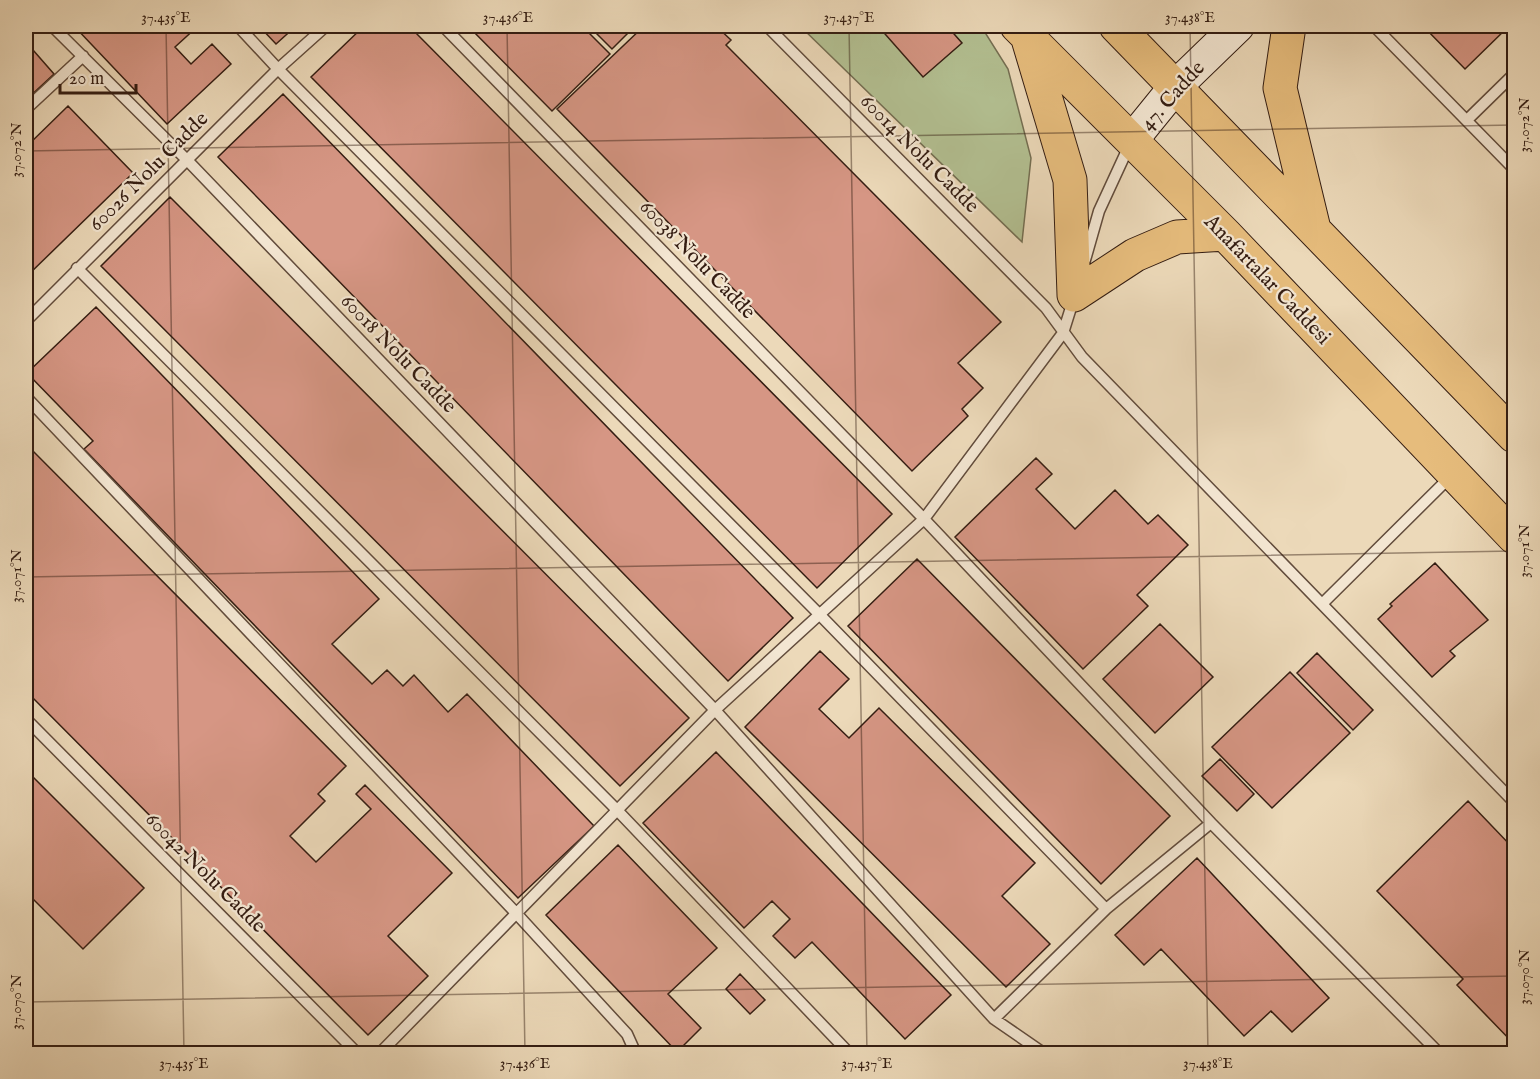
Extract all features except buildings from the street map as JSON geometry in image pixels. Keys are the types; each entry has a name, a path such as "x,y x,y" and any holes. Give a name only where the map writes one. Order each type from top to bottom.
{"main road":[{"path":"1116,26 1515,436"},
{"path":"1288,26 1280,88 1314,230"},
{"path":"1022,31 1070,180 1060,302"},
{"name":"Anafartalar Caddesi","path":"1022,31 1226,234 1515,537"},
{"path":"1060,302 1135,255 1177,237 1226,234"}],"street":[{"name":"47. Cadde","path":"1132,140 1176,87 1233,27"}],"lane":[{"name":"60018 Nolu Cadde","path":"52,26 188,160 715,710 994,1019 1045,1053"},
{"path":"238,26 819,614 1106,909"},
{"name":"60026 Nolu Cadde","path":"26,321 278,69 326,26"},
{"name":"60038 Nolu Cadde","path":"443,26 924,519 1211,823 1440,1053"},
{"name":"60014 Nolu Cadde","path":"767,26 1060,302 1063,333 1082,357 1515,802"},
{"path":"1374,26 1515,169"},
{"path":"26,109 83,56"},
{"path":"1467,120 1515,74"},
{"path":"379,1053 715,710 924,519 1063,333 1060,302 1132,140"},
{"path":"77,268 616,809 850,1053"},
{"path":"26,397 515,912 627,1034 636,1053"},
{"path":"1322,604 1453,474"},
{"name":"60042 Nolu Cadde","path":"26,719 358,1053"},
{"path":"994,1019 1106,909 1211,823"}],"green space":[{"path":"800,26 981,26 1008,69 1031,158 1022,242"}]}
